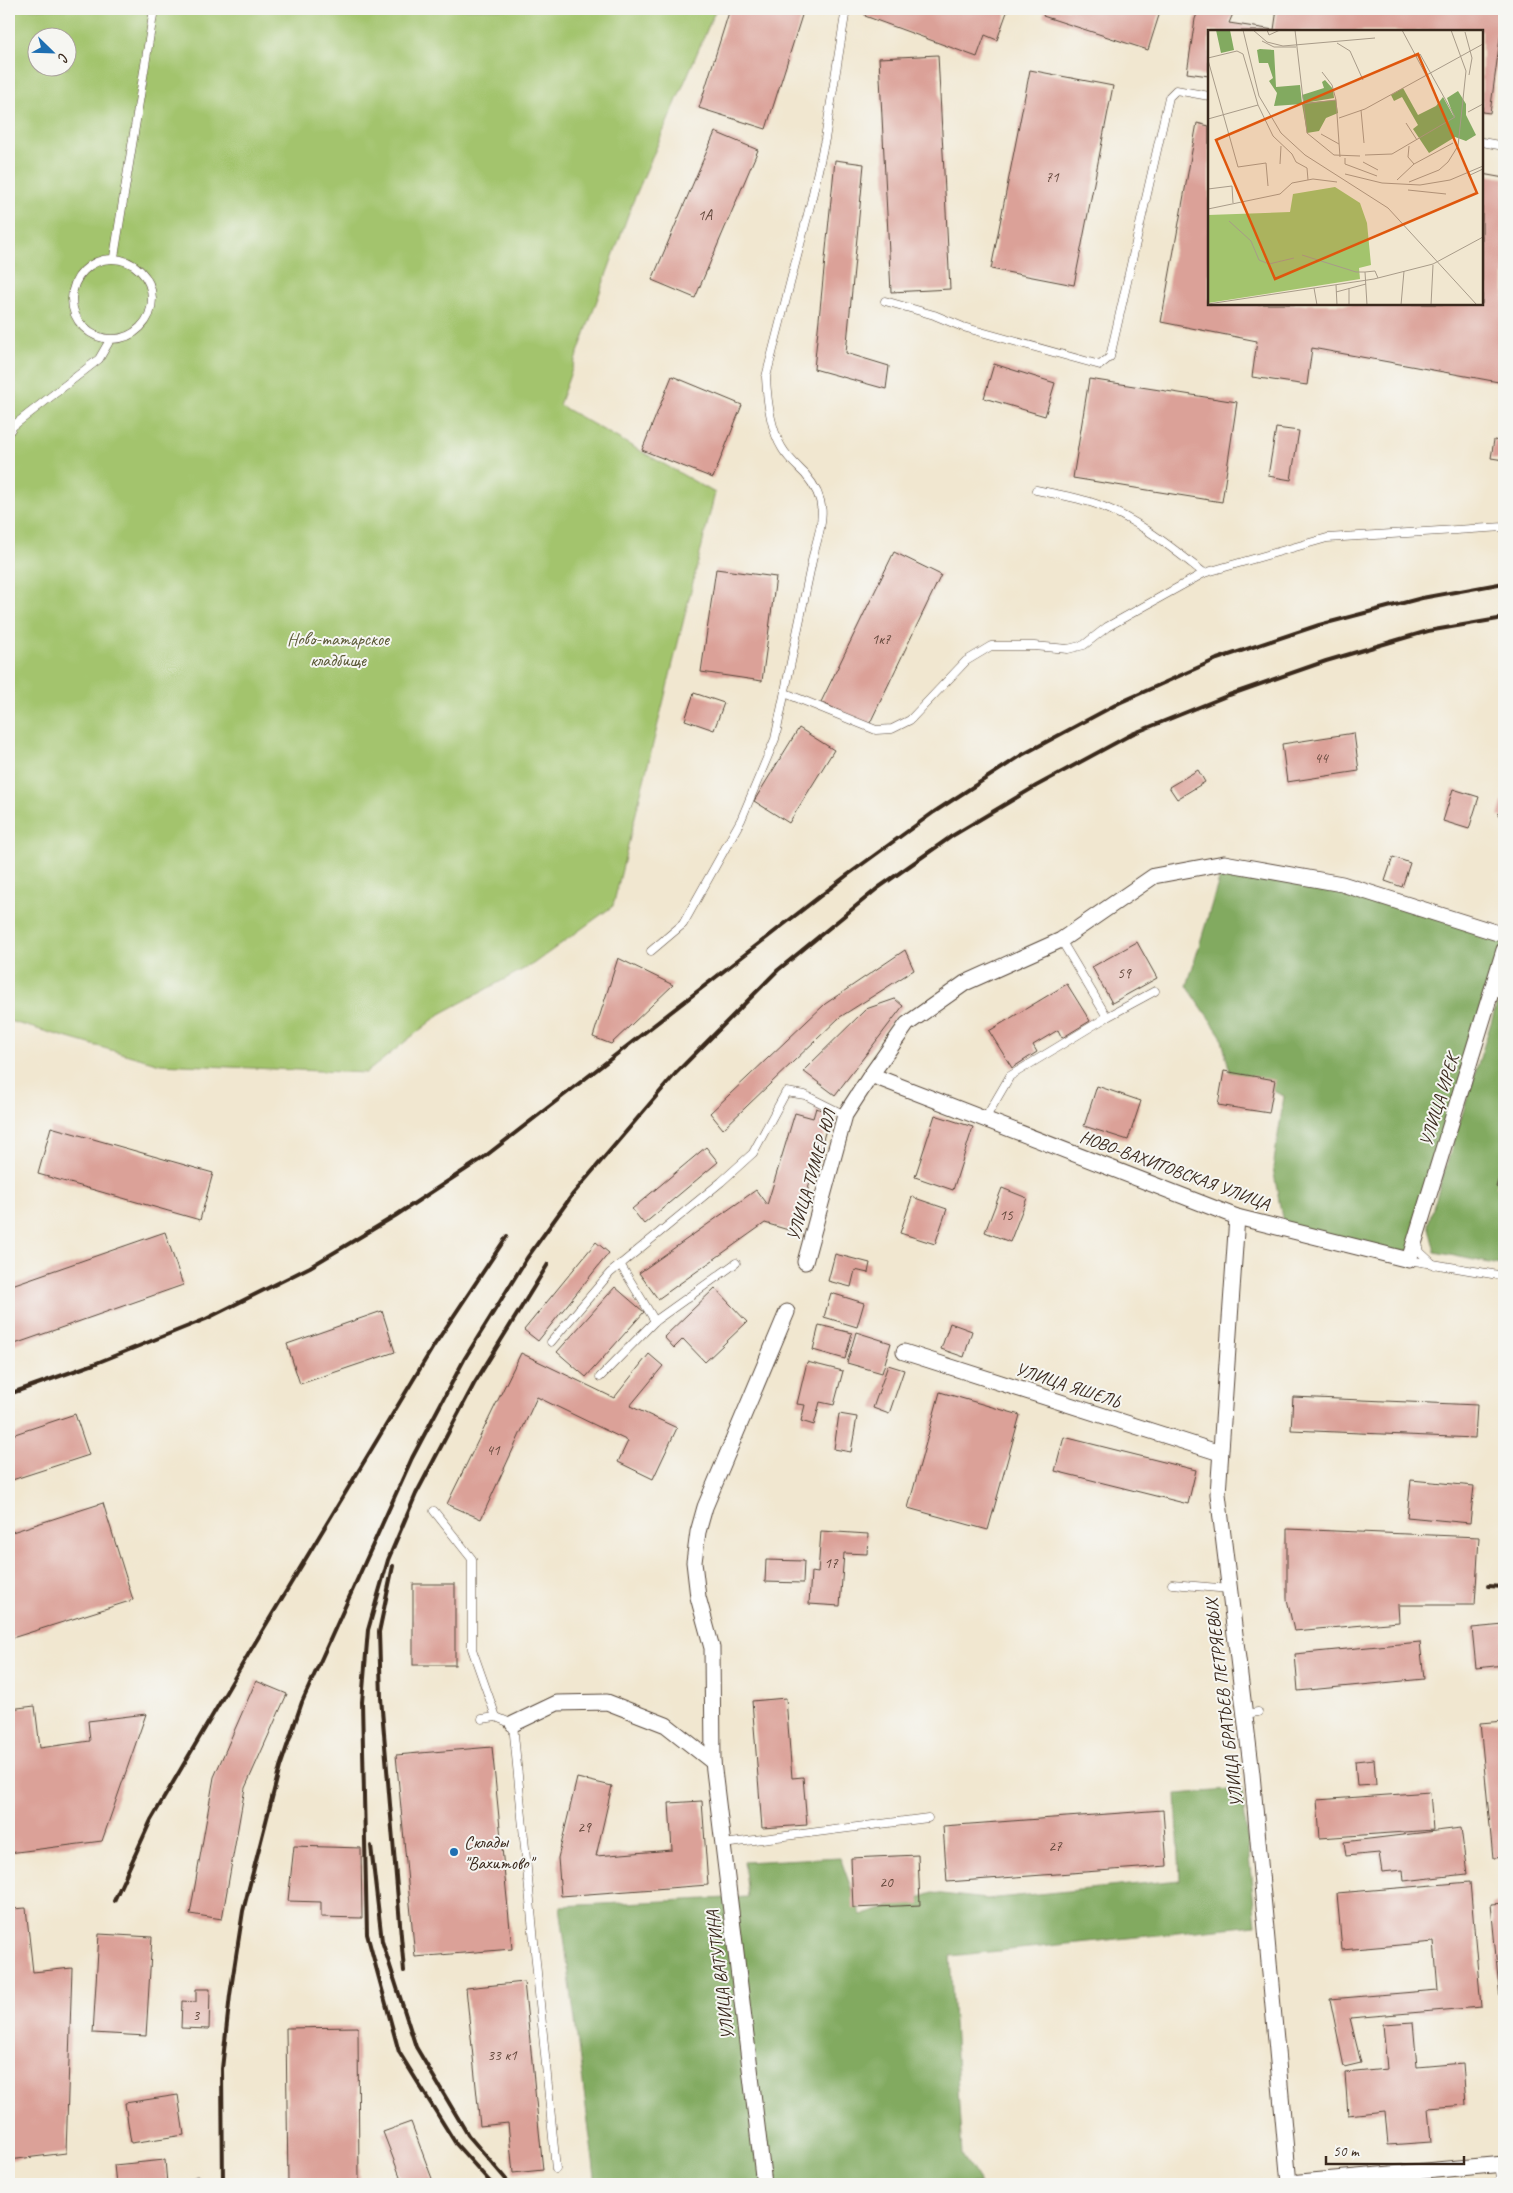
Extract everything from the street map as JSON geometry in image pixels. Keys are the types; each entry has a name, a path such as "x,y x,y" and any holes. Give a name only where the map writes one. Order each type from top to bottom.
{"street":[{"name":"УЛИЦА ТИМЕР ЮЛ","path":"805,1262 845,1115 870,1074 907,1024 965,983 1061,940 1154,876 1224,863 1342,884 1504,934"},
{"name":"УЛИЦА ИРЕК","path":"1409,1260 1504,950"},
{"name":"НОВО-ВАХИТОВСКАЯ УЛИЦА","path":"870,1074 1237,1217 1409,1260"},
{"name":"УЛИЦА БРАТЬЕВ ПЕТРЯЕВЫХ","path":"1237,1217 1218,1494 1230,1589 1252,1713 1252,1774 1289,2183"},
{"name":"УЛИЦА ВАТУТИНА","path":"764,2184 713,1762 712,1648 698,1598 694,1562 698,1532 705,1507 787,1312"},
{"name":"УЛИЦА ЯШЕЛЬ","path":"904,1352 1220,1453"},
{"path":"513,1724 558,1703 607,1702 666,1725 713,1762"},
{"path":"1289,2183 1501,2164"}],"lane":[{"path":"114,257 154,9"},
{"path":"651,951 683,924 741,820 775,739 812,556 821,526 822,502 808,478 782,448 767,400 766,377 811,202 824,139 846,9"},
{"path":"885,300 934,315 962,327 1100,365 1110,357 1169,97 1176,90 1208,96"},
{"path":"1483,142 1504,146"},
{"path":"114,257 134,264 148,280 153,301 146,321 131,335 110,340 90,333 75,317 71,296 77,276 93,262 114,257"},
{"path":"9,432 13,426 99,360 110,340"},
{"path":"1036,490 1096,503 1127,518 1204,573"},
{"path":"785,693 876,730 892,729 910,720 966,661 991,646 1034,646 1068,649 1084,644 1107,627 1204,573 1327,538 1504,526"},
{"path":"1061,940 1107,1017"},
{"path":"986,1119 1010,1076 1107,1017 1154,991"},
{"path":"551,1342 610,1273 721,1182 753,1153 786,1092 805,1095 845,1115"},
{"path":"1416,1236 1420,1252 1435,1265"},
{"name":"НОВО-ВАХИТОВСКАЯ УЛИЦА","path":"1409,1260 1504,1276"},
{"path":"600,1377 656,1321 736,1263"},
{"path":"620,1264 656,1321"},
{"path":"434,1511 472,1559 472,1650 496,1717"},
{"path":"1172,1584 1230,1589"},
{"path":"482,1719 496,1717 513,1724 556,2169"},
{"path":"723,1844 928,1818"},
{"path":"1501,2164 1501,2184"}],"green space":[{"name":"Ново-татарское кладбище","path":"9,9 716,9 632,204 559,405 715,493 613,906 533,964 440,1014 366,1073 160,1064 9,1021"},
{"path":"1224,863 1504,935 1504,950 1409,1260 1284,1229 1273,1168 1284,1096 1230,1072 1221,1036 1187,986"},
{"path":"1504,981 1504,1266 1435,1252 1428,1224"},
{"path":"1242,1789 1256,1925 950,1956 962,2155 981,2184 596,2184 560,1906 748,1897 744,1862 840,1857 861,1916 933,1893 987,1899 1180,1880 1176,1794"}],"building":[{"path":"730,9 804,9 766,129 699,108"},
{"path":"867,9 998,9 1007,12 997,40 985,35 977,57 865,16"},
{"path":"1046,9 1161,9 1148,50 1043,16"},
{"path":"1199,9 1235,9 1229,23 1274,30 1208,30 1208,76 1187,73 1195,19"},
{"path":"1277,9 1504,9 1490,113 1483,112 1483,30 1274,30"},
{"path":"938,55 950,289 891,292 879,58"},
{"path":"1030,70 1113,86 1074,285 991,269"},
{"path":"1197,123 1208,126 1208,305 1483,305 1483,174 1504,178 1504,383 1312,348 1307,385 1252,377 1257,341 1161,322"},
{"path":"715,132 758,150 695,298 652,280"},
{"path":"835,160 864,164 846,353 889,366 886,389 814,369"},
{"path":"994,364 1055,383 1045,416 984,398"},
{"path":"672,376 742,405 713,478 642,450"},
{"path":"1089,379 1237,402 1222,502 1073,478"},
{"path":"1276,428 1299,431 1291,480 1268,476"},
{"path":"1494,440 1504,442 1504,460 1491,458"},
{"path":"894,552 941,575 869,725 821,702"},
{"path":"716,569 776,577 762,681 701,672"},
{"path":"694,693 724,703 714,730 685,720"},
{"path":"799,728 834,750 789,823 754,801"},
{"path":"1354,733 1359,771 1287,782 1282,744"},
{"path":"1198,770 1205,782 1177,799 1169,787"},
{"path":"1453,789 1479,797 1469,829 1443,821"},
{"path":"1504,796 1504,818 1498,816"},
{"path":"1393,857 1410,863 1402,887 1385,881"},
{"path":"1137,942 1157,978 1112,1003 1092,967"},
{"path":"905,950 914,970 840,1017 723,1129 710,1113 825,1004"},
{"path":"618,958 673,985 611,1044 593,1037"},
{"path":"1067,984 1090,1021 1062,1038 1058,1030 1033,1045 1037,1052 1012,1068 989,1031"},
{"path":"895,999 903,1006 835,1095 803,1071 866,1009"},
{"path":"1224,1071 1275,1080 1269,1113 1218,1105"},
{"path":"1097,1086 1141,1101 1128,1140 1084,1126"},
{"path":"816,1108 831,1113 795,1232 765,1223 658,1299 639,1273 756,1190 767,1205 795,1113 813,1118"},
{"path":"935,1115 973,1127 953,1190 915,1177"},
{"path":"51,1127 213,1173 200,1220 38,1174"},
{"path":"706,1147 718,1162 644,1224 632,1209"},
{"path":"1504,1160 1504,1190 1496,1187"},
{"path":"1002,1188 1027,1198 1010,1242 985,1232"},
{"path":"912,1197 947,1209 935,1244 900,1233"},
{"path":"165,1232 183,1285 9,1346 9,1286"},
{"path":"596,1242 609,1253 538,1341 524,1330"},
{"path":"835,1254 870,1263 868,1273 855,1270 851,1287 828,1281"},
{"path":"615,1287 644,1312 586,1377 557,1352"},
{"path":"715,1288 747,1322 705,1362 683,1339 674,1348 664,1337"},
{"path":"831,1293 864,1303 857,1327 824,1317"},
{"path":"382,1311 395,1352 300,1384 287,1344"},
{"path":"950,1323 972,1331 964,1357 941,1349"},
{"path":"819,1325 852,1333 845,1359 813,1350"},
{"path":"856,1332 891,1343 882,1373 847,1363"},
{"path":"521,1353 614,1398 649,1354 663,1366 630,1406 677,1428 653,1479 618,1462 628,1441 537,1397 481,1519 447,1504"},
{"path":"807,1362 843,1371 834,1405 820,1402 814,1425 801,1421 805,1405 797,1404"},
{"path":"888,1365 904,1370 889,1414 873,1408"},
{"path":"940,1392 1020,1415 988,1530 908,1508"},
{"path":"1293,1397 1477,1405 1475,1438 1291,1430"},
{"path":"75,1414 89,1455 9,1481 9,1436"},
{"path":"839,1414 857,1417 851,1452 834,1449"},
{"path":"1064,1437 1196,1470 1188,1504 1055,1471"},
{"path":"1411,1480 1474,1486 1470,1523 1407,1517"},
{"path":"103,1503 133,1600 9,1639 9,1533"},
{"path":"1287,1529 1479,1537 1475,1605 1398,1605 1399,1622 1294,1631 1287,1599"},
{"path":"821,1531 868,1534 867,1554 844,1553 840,1606 809,1604 811,1572 818,1573"},
{"path":"766,1560 804,1561 803,1583 765,1582"},
{"path":"413,1584 455,1584 455,1665 413,1665"},
{"path":"1504,1625 1504,1665 1476,1668 1472,1628"},
{"path":"1420,1642 1424,1679 1298,1691 1295,1654"},
{"path":"256,1681 287,1694 245,1788 222,1919 190,1914 214,1777"},
{"path":"786,1698 792,1778 803,1777 807,1825 762,1828 752,1701"},
{"path":"35,1706 40,1748 90,1741 88,1721 146,1714 102,1841 9,1853 9,1709"},
{"path":"1504,1721 1504,1857 1493,1858 1480,1723"},
{"name":"Склады \"Вахитово\"","path":"492,1747 512,1949 415,1957 396,1755"},
{"path":"1374,1759 1376,1785 1357,1786 1355,1761"},
{"path":"577,1778 612,1786 596,1856 672,1850 669,1803 702,1801 708,1885 561,1896 558,1858"},
{"path":"1430,1792 1433,1830 1320,1838 1317,1800"},
{"path":"1163,1810 1167,1866 947,1882 943,1826"},
{"path":"1461,1828 1467,1874 1404,1881 1403,1870 1382,1872 1379,1853 1346,1856 1344,1842"},
{"path":"294,1846 361,1848 362,1918 321,1917 321,1902 288,1901"},
{"path":"918,1855 920,1905 853,1908 851,1858"},
{"path":"1470,1882 1481,2007 1350,2018 1361,2063 1344,2067 1330,1999 1438,1990 1434,1942 1342,1950 1337,1893"},
{"path":"9,1889 12,1909 26,1908 33,1972 72,1968 66,2153 9,2160"},
{"path":"1504,1903 1504,2032 1503,2032 1491,1904"},
{"path":"99,1934 152,1937 146,2036 93,2033"},
{"path":"524,1982 543,2170 513,2173 508,2123 480,2126 466,1988"},
{"path":"196,1989 210,1989 209,2029 181,2028 182,2001 196,2002"},
{"path":"1413,2022 1417,2067 1463,2063 1466,2105 1428,2108 1431,2142 1388,2145 1385,2111 1348,2115 1345,2073 1387,2069 1383,2024"},
{"path":"358,2027 359,2184 288,2184 286,2028"},
{"path":"178,2095 184,2135 131,2143 125,2103"},
{"path":"411,2122 434,2184 403,2184 383,2132"},
{"path":"165,2160 167,2184 116,2184 114,2165"}],"railway":[{"path":"9,1394 94,1364 206,1319 310,1267 395,1216 483,1158 846,876 934,812 1022,755 1119,703 1217,659 1319,625 1422,598 1504,583"},
{"path":"223,2184 222,2069 230,1995 243,1911 280,1767 302,1702 412,1458 465,1358 527,1258 573,1194 676,1073 778,970 878,888 952,836 1036,786 1132,734 1229,695 1326,661 1428,631 1504,618"},
{"path":"114,1901 151,1820 252,1648 433,1347 507,1236"},
{"path":"492,2184 456,2144 399,2052 367,1934 362,1702 368,1630 388,1560 416,1494 474,1384 548,1264"},
{"path":"393,1566 379,1632 381,1698 404,1971"},
{"path":"1488,1586 1504,1587"},
{"path":"371,1846 382,1941 416,2047 468,2135 510,2184"}],"place":[{"name":"Склады \"Вахитово\"","path":"454,1852"}]}
